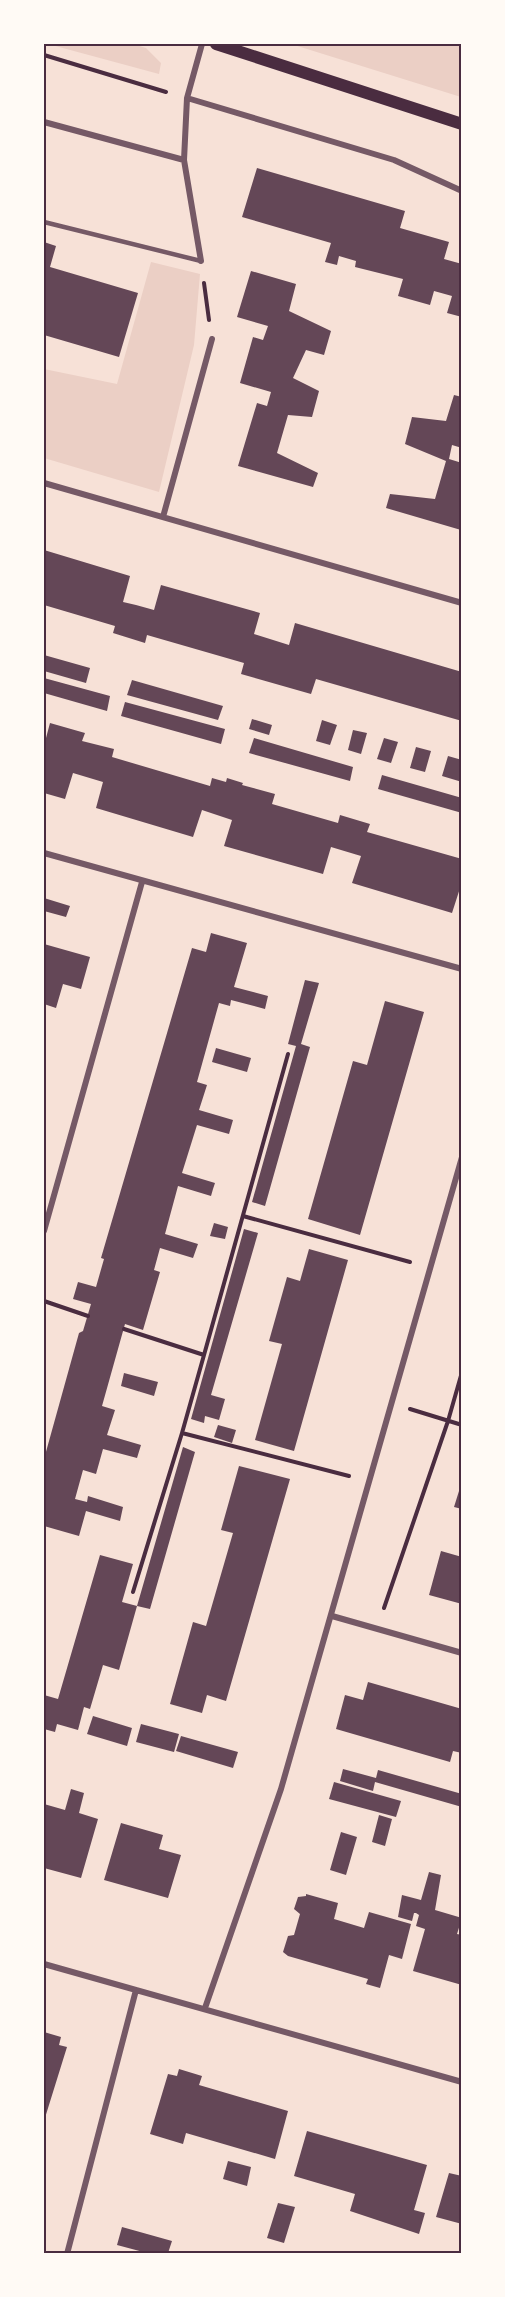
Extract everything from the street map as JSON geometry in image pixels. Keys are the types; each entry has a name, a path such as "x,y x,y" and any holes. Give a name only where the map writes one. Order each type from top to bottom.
{"main road":[{"path":"216,44 462,124"}],"street":[{"path":"201,261 184,160 187,98 202,44"},
{"path":"187,98 394,160 462,191"},
{"path":"44,122 184,160"},
{"path":"163,517 212,339"},
{"path":"44,483 462,603"},
{"path":"44,853 462,969"},
{"path":"44,1231 142,882"},
{"path":"205,2008 281,1789 462,1157"},
{"path":"332,1616 462,1653"},
{"path":"44,1964 462,2082"},
{"path":"67,2253 136,1990"}],"lane":[{"path":"44,222 201,261"}],"path":[{"path":"44,55 187,98"},
{"path":"201,261 212,339"},
{"path":"133,1592 182,1433 288,1054"},
{"path":"243,1216 430,1267"},
{"path":"44,1301 88,1316"},
{"path":"124,1329 204,1355"},
{"path":"377,1629 448,1421 462,1372"},
{"path":"390,1402 462,1425"},
{"path":"182,1433 368,1481"}],"shaded area":[{"path":"48,44 133,44 146,48 161,63 159,74"},
{"path":"291,44 461,44 461,97"},
{"path":"151,262 200,274 194,345 159,492 44,458 44,369 117,384"}],"building":[{"path":"257,168 405,211 400,228 449,242 444,259 462,264 462,317 447,313 452,296 434,291 430,305 398,296 403,279 355,267 356,261 339,256 337,265 325,262 331,243 242,217"},
{"path":"44,242 56,246 50,267 138,293 119,357 44,335"},
{"path":"251,271 296,284 289,311 331,331 324,355 306,350 293,378 319,391 312,417 288,415 277,453 318,473 313,487 238,466 257,403 267,406 271,392 240,383 253,337 263,340 268,326 237,317"},
{"path":"454,395 462,397 462,448 452,445 449,459 462,463 461,530 386,508 390,494 435,499 446,461 405,444 412,417 446,421"},
{"path":"44,550 130,576 123,602 154,610 161,585 260,613 254,634 289,645 295,623 462,672 462,721 316,679 311,694 241,674 244,663 147,635 145,643 113,633 115,626 44,605"},
{"path":"44,655 90,668 86,683 44,671"},
{"path":"44,678 110,696 107,711 44,693"},
{"path":"132,680 223,706 218,720 127,695"},
{"path":"125,702 225,729 221,744 121,716"},
{"path":"252,719 272,725 269,735 249,729"},
{"path":"322,720 337,725 330,745 316,741"},
{"path":"50,723 85,733 82,741 114,749 112,757 210,786 212,778 226,782 227,778 243,783 242,785 275,794 272,804 338,823 340,815 370,824 367,832 462,859 462,882 452,913 352,883 361,856 331,847 323,874 224,846 232,820 202,810 193,837 96,808 103,782 73,773 65,799 44,793 44,737 46,738"},
{"path":"353,730 367,733 361,754 348,750"},
{"path":"254,738 353,767 350,781 249,753"},
{"path":"384,738 398,742 391,763 377,759"},
{"path":"416,747 431,751 425,772 410,768"},
{"path":"448,756 462,760 462,782 442,776"},
{"path":"382,775 462,798 462,813 378,789"},
{"path":"44,898 70,906 66,917 44,911"},
{"path":"211,933 247,943 234,987 268,996 265,1009 231,1000 230,1006 219,1003 197,1082 207,1085 199,1110 233,1120 229,1134 197,1125 182,1173 215,1183 211,1196 178,1186 165,1234 198,1244 193,1258 160,1248 154,1270 160,1272 143,1330 125,1324 102,1406 115,1410 107,1435 141,1445 137,1458 103,1449 96,1474 83,1470 75,1499 87,1502 88,1496 123,1507 120,1521 86,1511 79,1536 44,1526 44,1459 79,1333 83,1331 91,1304 73,1299 78,1282 96,1287 104,1259 101,1258 192,948 206,952"},
{"path":"44,944 90,957 81,989 63,984 56,1008 44,1004"},
{"path":"305,980 319,983 301,1044 310,1047 265,1206 252,1202 296,1046 288,1044"},
{"path":"385,1001 424,1012 360,1235 308,1219 353,1061 367,1065"},
{"path":"216,1048 251,1058 247,1072 212,1062"},
{"path":"214,1223 228,1227 225,1239 210,1236"},
{"path":"244,1229 258,1233 211,1395 225,1399 219,1420 205,1416 204,1423 191,1419"},
{"path":"309,1249 348,1260 294,1451 255,1440 282,1344 269,1341 287,1277 300,1281"},
{"path":"124,1373 158,1382 154,1396 121,1386"},
{"path":"218,1425 236,1430 232,1443 214,1437"},
{"path":"183,1447 195,1452 150,1609 137,1606"},
{"path":"239,1466 290,1479 226,1701 207,1695 202,1713 170,1704 193,1622 206,1626 233,1533 221,1530"},
{"path":"459,1491 462,1492 462,1509 454,1507"},
{"path":"441,1551 462,1557 462,1604 429,1595"},
{"path":"100,1555 133,1564 122,1602 137,1606 119,1670 103,1665 90,1709 84,1707 78,1730 57,1724 55,1732 44,1729 44,1695 58,1699"},
{"path":"368,1682 462,1709 462,1753 453,1751 450,1762 336,1729 345,1695 363,1700"},
{"path":"93,1716 132,1728 127,1746 87,1734"},
{"path":"141,1724 179,1734 174,1752 136,1742"},
{"path":"181,1736 238,1752 233,1768 176,1751"},
{"path":"343,1769 376,1778 378,1770 462,1794 462,1807 375,1782 373,1791 340,1781"},
{"path":"334,1782 401,1801 396,1817 329,1799"},
{"path":"71,1789 84,1793 79,1813 98,1819 81,1878 44,1868 44,1804 65,1810"},
{"path":"379,1815 392,1819 385,1846 372,1842"},
{"path":"121,1823 163,1835 159,1849 181,1855 168,1898 104,1880"},
{"path":"341,1832 357,1837 346,1875 330,1870"},
{"path":"429,1872 441,1875 435,1910 462,1918 457,1934 462,1935 462,1985 413,1971 425,1929 416,1926 419,1915 416,1913 412,1921 398,1917 402,1895 421,1900"},
{"path":"306,1894 338,1903 334,1919 364,1928 369,1912 411,1924 402,1959 389,1955 380,1988 366,1984 368,1979 288,1956 283,1952 288,1936 294,1935 300,1914 294,1909 298,1897 306,1896"},
{"path":"44,2032 61,2037 59,2045 67,2047 44,2121"},
{"path":"179,2069 202,2076 199,2085 288,2111 275,2159 186,2133 183,2144 150,2134 168,2074 177,2076"},
{"path":"307,2131 427,2165 414,2210 425,2213 419,2234 350,2211 355,2194 294,2176"},
{"path":"228,2161 251,2167 247,2186 223,2179"},
{"path":"449,2173 462,2176 462,2224 436,2217"},
{"path":"278,2203 295,2207 284,2243 267,2238"},
{"path":"122,2227 172,2241 168,2253 147,2253 117,2245"}]}
